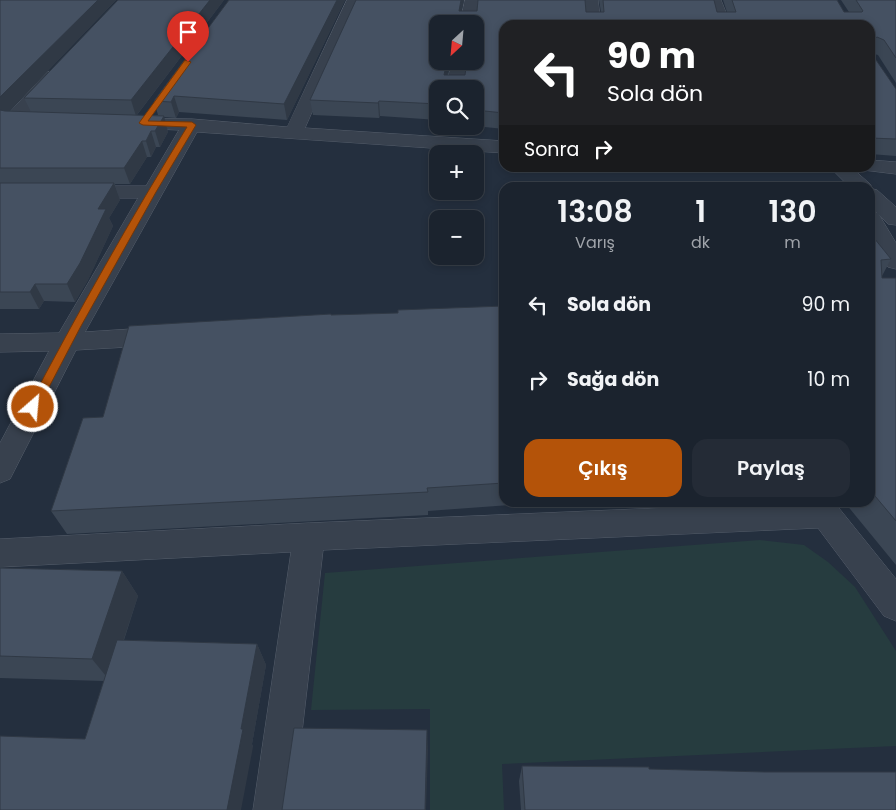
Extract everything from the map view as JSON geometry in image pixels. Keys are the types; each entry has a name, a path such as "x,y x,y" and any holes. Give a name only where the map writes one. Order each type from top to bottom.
{"street":[{"path":"293,134 354,0"},
{"path":"469,15 472,0"},
{"path":"591,0 593,20"},
{"path":"714,0 721,20"},
{"path":"6,127 66,63"},
{"path":"143,123 154,108"},
{"path":"6,127 58,121"},
{"path":"115,122 192,125 444,145 446,135"},
{"path":"0,472 67,342 192,125"},
{"path":"484,146 499,147"},
{"path":"875,166 896,168"},
{"path":"845,172 856,182"},
{"path":"57,192 152,192"},
{"path":"875,199 896,219"},
{"path":"875,226 896,262"},
{"path":"0,343 67,342 186,334"},
{"path":"0,554 820,509 896,605"},
{"path":"273,810 309,537"}],"green space":[{"path":"760,540 804,545 828,562 855,587 896,651 896,746 502,764 504,810 430,810 430,709 311,710 325,573"}],"building":[{"path":"0,0 98,0 0,97"},
{"path":"118,0 210,0 131,100 24,98"},
{"path":"229,0 337,0 284,104 174,96 171,102 154,101"},
{"path":"356,0 461,0 459,11 477,11 478,0 585,0 586,12 604,12 603,0 714,0 717,12 736,12 732,0 837,0 844,12 862,12 856,0 896,0 896,58 884,40 877,37 875,38 875,20 499,20 499,112 484,111 484,80 429,80 429,104 379,101 378,103 310,100"},
{"path":"875,58 896,89 896,139 875,138"},
{"path":"0,110 164,116 155,131 151,131 146,141 142,141 124,168 0,168"},
{"path":"0,183 114,183 98,209 106,209 80,263 67,284 35,284 30,292 0,292"},
{"path":"875,239 891,259 881,260 882,278 896,278 896,521 875,496"},
{"path":"499,306 499,483 427,488 428,492 51,511 83,418 103,417 129,326 331,314 398,313 398,310"},
{"path":"0,568 122,571 92,659 0,656"},
{"path":"117,640 257,644 227,810 0,810 0,736 85,739"},
{"path":"294,728 427,730 425,810 282,810"},
{"path":"522,766 649,767 649,769 765,772 896,772 896,810 525,810"}],"route":[{"path":"33,407 76,326 192,125 143,123 188,62"}]}
